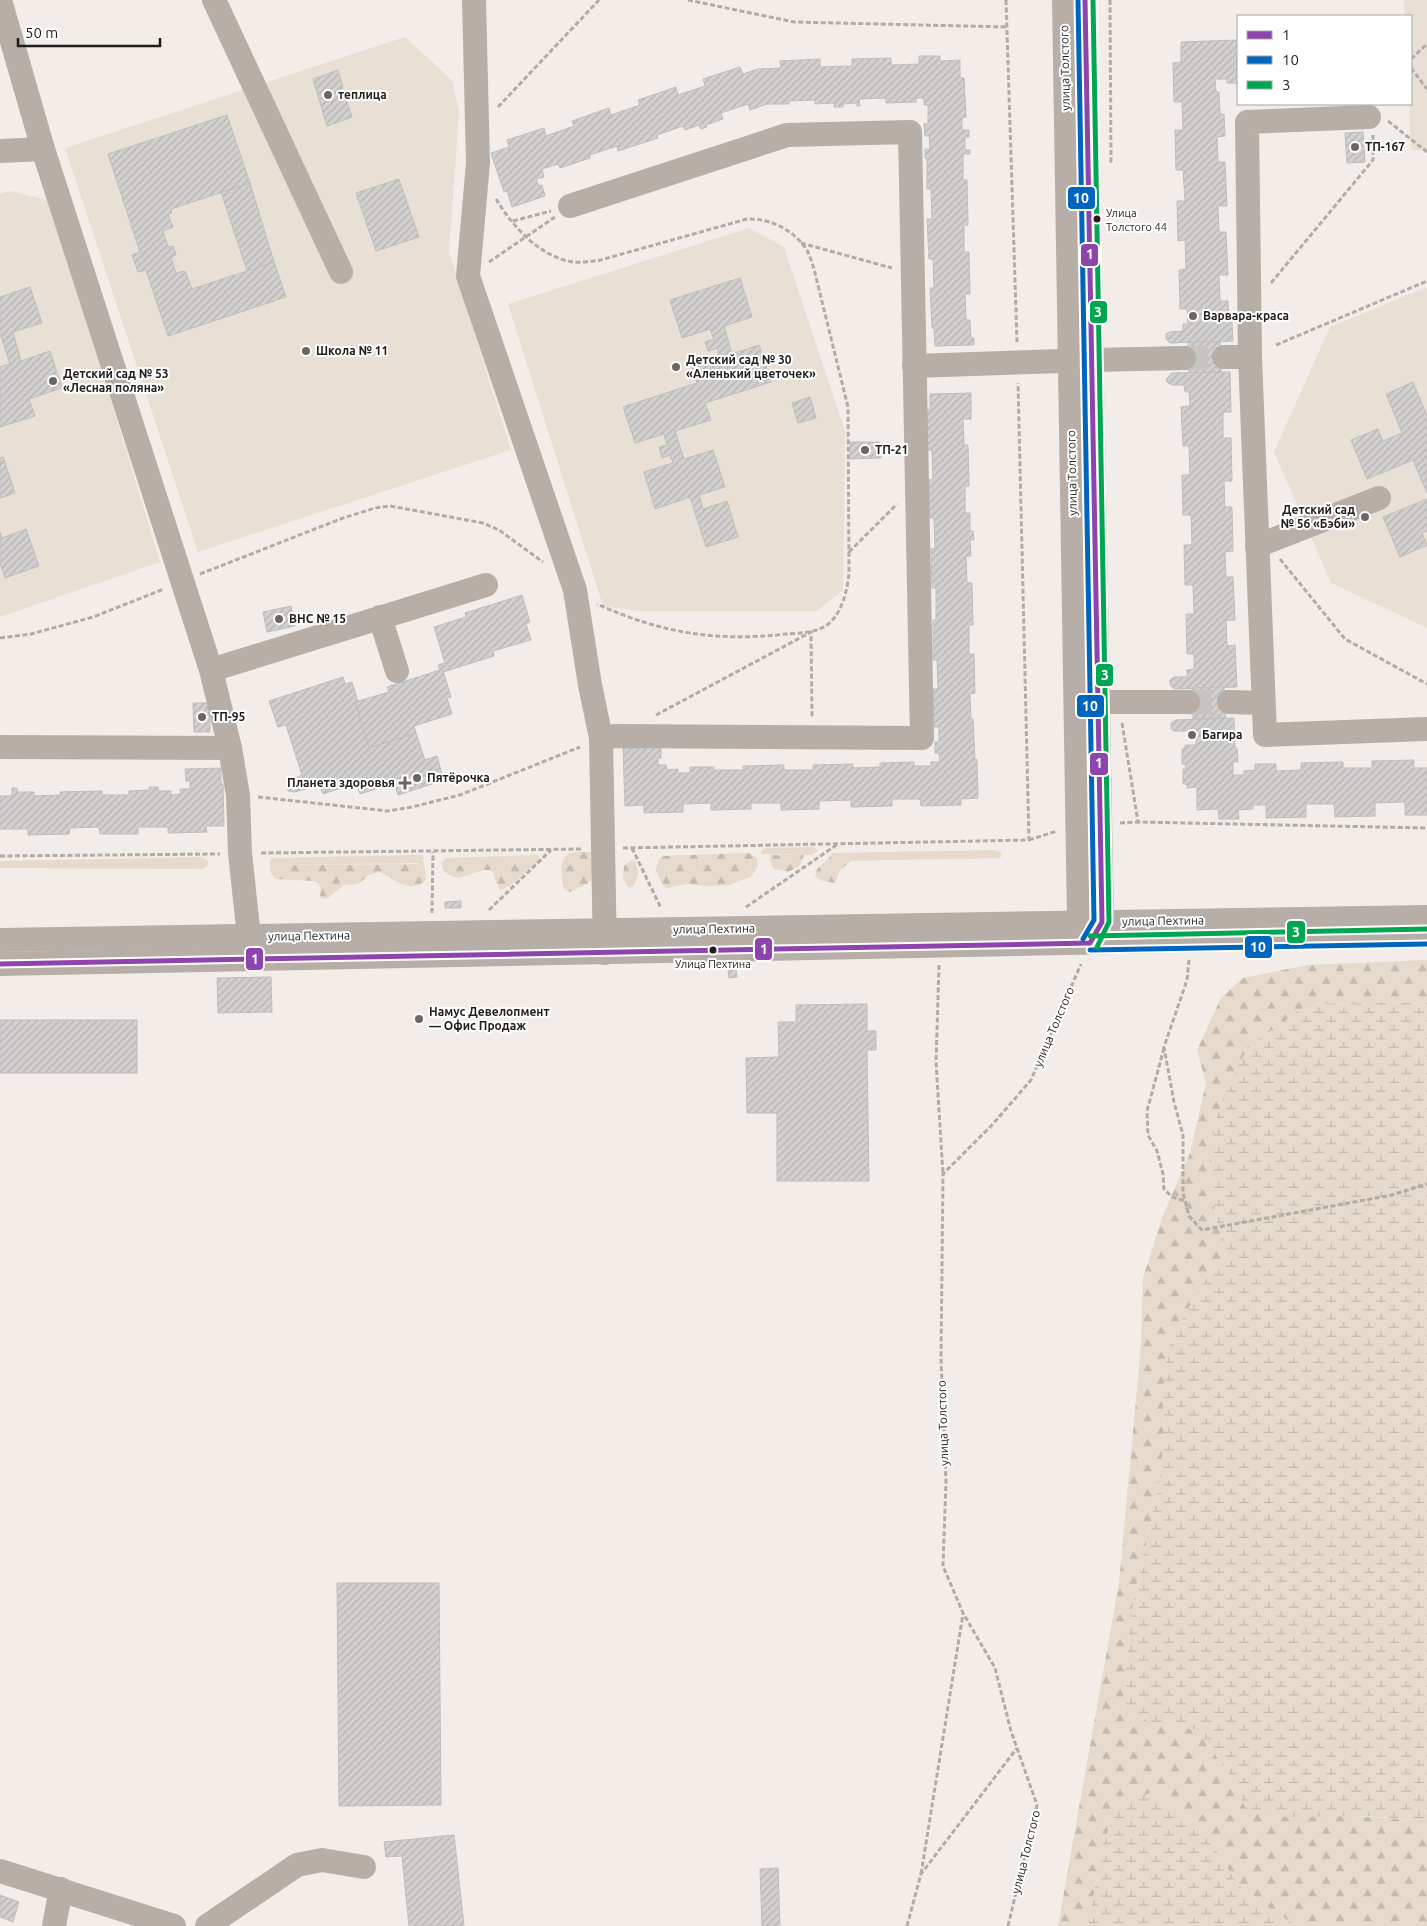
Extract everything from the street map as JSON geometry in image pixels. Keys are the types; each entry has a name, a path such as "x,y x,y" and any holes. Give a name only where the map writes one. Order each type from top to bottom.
{"street":[{"path":"0,0 43,149 211,670 230,748 238,795 240,853 249,948"},
{"path":"214,0 340,272"},
{"path":"474,0 478,163 468,276 575,590 601,742 605,942"},
{"name":"улица Толстого","path":"1064,0 1097,702 1090,943"},
{"name":"улица Толстого","path":"1081,360 1085,0"},
{"path":"1375,121 1247,122 1250,357 1266,549 1263,703 1265,735 1427,729"},
{"path":"570,206 787,135 910,132 922,738 616,736 601,742"},
{"path":"0,151 43,149"},
{"path":"1224,357 1250,357"},
{"path":"914,366 1184,358"},
{"path":"1266,549 1379,498"},
{"path":"211,670 486,585"},
{"path":"380,618 398,671"},
{"path":"1097,702 1188,702"},
{"path":"1228,702 1263,703"},
{"path":"0,747 230,748"},
{"name":"улица Пехтина","path":"0,964 249,948 605,942 1090,922 1427,917"},
{"name":"улица Пехтина","path":"605,942 940,946 1427,936"},
{"name":"улица Пехтина","path":"0,940 249,948"},
{"path":"207,1926 297,1865 322,1860 364,1867"},
{"path":"0,1871 174,1926"},
{"path":"54,1926 61,1889"}],"path":[{"path":"477,130 599,0"},
{"path":"688,0 794,22 1007,27"},
{"path":"0,856 433,852 1029,840 1006,0"},
{"path":"1110,0 1111,165"},
{"path":"1412,58 1427,44"},
{"path":"1412,69 1427,89"},
{"path":"1271,283 1373,160 1375,121 1427,152"},
{"path":"495,197 527,237 555,257 574,262 607,259 747,219 760,218 787,230 801,243 808,252 814,269 848,407 849,552 847,592 840,608 827,625 650,718"},
{"path":"468,276 570,206"},
{"path":"513,221 570,206"},
{"path":"801,243 913,274"},
{"path":"1276,345 1427,281"},
{"path":"849,552 917,484"},
{"path":"0,638 30,634 93,617 343,518 374,508 390,506 483,523 499,530 548,566"},
{"path":"1266,549 1345,639 1427,684"},
{"path":"575,590 587,599 621,615 670,631 716,638 811,632"},
{"path":"811,632 812,737"},
{"path":"1097,702 1138,822 1427,828"},
{"path":"238,795 388,811 460,795 587,744 601,742"},
{"path":"740,911 838,843"},
{"path":"481,911 491,910 552,850"},
{"path":"432,918 433,852"},
{"path":"1185,1201 1172,1196 1164,1189 1163,1174 1157,1151 1148,1135 1147,1111 1164,1047 1187,980 1190,940"},
{"name":"улица Толстого","path":"1008,1926 1037,1806 1017,1748 994,1668 963,1613 943,1566 946,1482 941,1359 943,1174 992,1125 1031,1080 1090,943"},
{"path":"940,946 936,1062 943,1174"},
{"path":"1164,1047 1174,1102 1183,1135 1183,1193 1189,1216 1202,1230 1233,1226 1296,1212 1392,1195 1427,1184"},
{"path":"907,1926 922,1874 963,1613"},
{"path":"922,1874 1017,1748"}],"shaded area":[{"path":"1404,0 1427,0 1427,150 1411,150 1409,105 1412,105 1412,15 1405,15"},
{"name":"Школа № 11","path":"405,37 452,80 459,111 449,252 511,450 198,552 65,148"},
{"name":"Детский сад № 53 «Лесная поляна»","path":"11,191 51,201 160,562 0,617 0,194"},
{"name":"Детский сад № 30 «Аленький цветочек»","path":"749,228 784,247 845,431 843,590 817,611 639,611 603,606 508,304"},
{"name":"Детский сад № 56 «Бэби»","path":"1427,287 1427,628 1331,583 1274,452 1330,327"}],"green space":[{"path":"766,848 816,848 817,851 812,855 761,854 762,850"},
{"path":"999,851 1002,854 1001,857 836,861 832,860 831,856 832,853"},
{"path":"573,852 597,854 597,874 587,884 570,892 564,889 562,864 564,859"},
{"path":"749,853 757,858 758,866 752,876 729,885 688,884 667,888 664,887 656,871 659,858 664,856"},
{"path":"422,855 424,858 421,863 270,864 270,860 273,858"},
{"path":"537,855 540,858 537,862 444,866 442,862 446,858"},
{"path":"770,855 804,855 800,866 788,872 774,869"},
{"path":"831,856 832,860 851,861 840,870 835,883 823,881 815,877 817,869"},
{"path":"202,857 209,862 202,869 0,868 0,861"},
{"path":"633,859 638,869 637,879 633,886 629,888 623,879 624,866"},
{"path":"424,861 426,880 419,884 407,886 379,872 369,875 358,884 344,885 328,898 322,899 319,884 315,881 275,879 271,873 270,864 417,864"},
{"path":"539,861 511,885 500,890 491,870 484,870 459,878 447,873 442,866 442,862 444,866 448,866"},
{"path":"1427,960 1427,1002 1309,1004 1209,1158 1212,1196 1225,1257 1205,1280 1184,1316 1163,1400 1164,1443 1157,1494 1132,1608 1122,1710 1153,1723 1199,1730 1227,1772 1246,1808 1427,1821 1427,1926 1297,1926 1244,1892 1203,1833 1103,1844 1088,1926 1058,1926 1119,1583 1141,1345 1143,1278 1162,1218 1190,1153 1206,1083 1197,1050 1221,998 1243,978 1308,965"},
{"path":"1427,1002 1427,1821 1368,1816 1286,1817 1246,1808 1227,1772 1199,1730 1153,1723 1122,1710 1132,1608 1157,1494 1164,1444 1163,1400 1167,1351 1184,1316 1205,1280 1225,1257 1212,1196 1209,1158 1215,1123 1224,1097 1248,1046 1309,1004"},
{"path":"1152,1792 1203,1833 1244,1892 1297,1926 1088,1926 1103,1844 1117,1807"}],"building":[{"path":"1237,40 1237,83 1227,83 1227,79 1215,79 1216,92 1219,92 1220,114 1224,114 1225,136 1217,137 1218,162 1225,162 1227,206 1218,206 1219,232 1226,232 1228,275 1219,275 1220,301 1228,301 1229,322 1232,322 1233,341 1170,343 1166,339 1166,334 1183,331 1183,324 1188,324 1187,309 1180,309 1179,270 1186,269 1185,240 1178,241 1177,201 1185,201 1183,170 1176,170 1175,130 1183,130 1182,102 1174,102 1173,63 1181,62 1181,42"},
{"path":"919,56 940,56 940,61 960,60 960,78 964,78 966,117 962,118 962,130 969,130 969,137 965,137 965,150 970,150 970,154 963,154 963,180 967,180 968,225 964,225 964,252 969,252 970,294 965,294 966,320 970,320 971,338 974,338 974,345 935,346 930,288 934,288 933,259 929,259 927,219 932,219 931,189 927,189 927,158 925,158 925,149 930,149 929,136 925,136 924,124 928,124 928,105 924,105 924,98 916,98 916,102 886,103 886,98 859,99 860,106 857,106 857,103 843,104 843,107 834,107 834,103 815,104 815,100 789,101 789,104 767,104 750,110 748,104 721,113 723,119 706,125 707,127 701,129 699,125 685,130 683,126 657,135 658,138 618,151 617,146 560,168 558,164 542,169 544,177 536,179 539,186 542,185 545,196 512,207 507,191 504,192 491,153 509,147 507,140 544,128 546,136 574,126 572,121 609,108 611,115 640,105 638,100 676,87 678,95 705,86 703,79 740,67 743,74 758,69 781,68 780,61 820,59 820,67 852,66 852,59 891,58 891,65 919,64"},
{"name":"теплица","path":"338,70 343,88 338,90 341,102 346,99 352,117 327,126 313,79"},
{"path":"227,115 250,183 171,209 172,213 168,214 173,227 163,231 168,247 173,246 176,255 171,257 176,273 185,271 192,289 274,262 286,297 168,336 146,270 138,272 132,255 140,252 108,154"},
{"name":"ТП-167","path":"1363,132 1365,162 1347,163 1345,133"},
{"path":"399,179 419,237 376,251 356,193"},
{"path":"250,183 274,262 247,271 221,192"},
{"path":"740,278 752,317 724,326 732,354 759,345 771,382 705,403 711,420 675,431 684,459 713,450 725,487 699,495 703,509 727,501 738,537 706,547 690,497 655,509 644,472 673,463 670,455 662,458 659,447 667,445 664,434 635,443 623,407 697,383 692,367 720,358 717,348 708,351 705,342 714,339 710,329 682,338 670,300"},
{"path":"30,287 42,323 13,332 21,361 50,351 62,388 29,399 35,416 0,427 0,367 10,364 0,336 0,297"},
{"path":"1188,342 1220,342 1221,372 1189,373"},
{"path":"1230,372 1231,412 1223,412 1223,438 1231,438 1232,481 1224,481 1225,507 1232,507 1233,551 1225,552 1226,577 1233,577 1235,620 1226,620 1227,646 1235,645 1237,687 1174,689 1170,685 1170,680 1174,677 1187,677 1187,670 1194,669 1194,654 1187,654 1186,614 1194,614 1193,585 1185,585 1184,545 1192,545 1191,515 1183,515 1182,475 1190,475 1189,446 1183,446 1181,407 1190,406 1189,392 1185,392 1184,385 1172,385 1166,379 1172,373"},
{"path":"1413,382 1427,416 1427,493 1413,460 1367,479 1351,440 1378,429 1383,441 1402,433 1386,394"},
{"path":"971,393 971,419 963,419 964,445 968,445 969,486 965,486 965,513 970,513 970,531 973,531 974,540 970,540 971,556 966,556 967,583 972,583 973,625 969,625 969,654 974,654 975,693 970,694 975,760 977,759 978,798 961,799 961,805 921,806 920,799 892,799 892,806 851,807 851,800 819,801 819,809 781,810 781,803 751,803 751,809 711,810 711,803 683,804 683,812 644,813 644,805 625,806 623,748 661,747 661,758 658,758 658,765 666,765 667,770 678,769 678,773 690,773 690,767 714,767 714,770 743,770 743,766 784,765 784,770 813,770 813,765 853,764 853,768 880,767 880,763 914,762 914,766 931,766 931,762 940,762 939,753 935,753 935,742 939,742 939,727 934,727 933,689 938,689 937,660 933,660 933,620 936,620 936,588 932,588 931,549 935,548 934,518 930,518 929,480 933,479 932,450 928,450 927,410 930,409 930,394"},
{"path":"810,397 816,418 798,423 792,403"},
{"name":"ТП-21","path":"850,442 880,442 881,458 850,459"},
{"path":"3,457 15,493 0,498 0,458"},
{"path":"1427,499 1427,531 1422,533 1427,545 1400,557 1383,517"},
{"path":"26,529 39,566 5,578 0,563 0,532 2,538"},
{"path":"522,595 530,622 526,624 531,640 493,651 494,656 443,672 441,664 445,663 434,627 466,617 465,613"},
{"name":"ВНС № 15","path":"291,606 295,626 267,632 263,612"},
{"path":"441,664 451,697 447,698 452,714 414,726 416,733 369,748 355,702 389,692 387,687 440,670 438,665"},
{"path":"343,677 345,684 352,682 358,702 355,702 369,748 416,733 425,760 437,756 442,774 438,782 398,795 394,783 360,794 356,783 323,794 320,785 295,792 288,791 286,784 288,781 302,775 286,725 278,727 269,701"},
{"path":"1224,687 1228,713 1225,713 1226,718 1193,719 1193,714 1188,714 1192,688"},
{"name":"ТП-95","path":"193,703 210,703 210,732 194,732"},
{"path":"1234,718 1235,748 1237,748 1238,762 1233,762 1233,775 1244,775 1244,771 1255,770 1255,764 1276,764 1276,771 1301,770 1301,763 1343,762 1343,768 1372,768 1372,761 1414,760 1414,768 1427,768 1427,815 1405,815 1405,802 1375,803 1375,816 1335,817 1334,804 1306,804 1306,817 1266,818 1266,805 1253,805 1253,809 1238,810 1239,819 1219,819 1218,809 1197,810 1197,787 1187,788 1187,784 1183,784 1183,769 1186,769 1185,764 1182,764 1182,749 1185,748 1185,745 1196,745 1196,738 1189,738 1189,731 1174,731 1171,729 1171,723 1176,720"},
{"path":"221,768 224,826 206,826 207,832 168,833 168,827 138,827 138,834 100,834 99,827 70,828 69,834 28,835 28,829 0,829 0,796 12,796 12,788 17,788 17,792 34,792 34,796 61,795 60,792 102,791 102,795 129,795 129,791 150,790 149,787 158,787 158,791 171,791 171,795 181,794 180,789 190,789 190,781 186,781 185,769"},
{"path":"461,901 461,908 445,908 445,902"},
{"path":"736,969 737,977 729,978 728,970"},
{"path":"271,977 272,1012 218,1013 217,978"},
{"path":"867,1004 867,1031 876,1031 876,1050 867,1050 869,1181 777,1181 777,1113 747,1113 746,1058 779,1057 778,1022 796,1022 796,1005"},
{"path":"0,1020 137,1020 137,1073 0,1073"},
{"path":"337,1583 439,1583 441,1805 339,1806"},
{"path":"454,1835 464,1926 409,1926 402,1856 386,1857 384,1842"},
{"path":"778,1868 780,1926 762,1926 760,1869"},
{"path":"0,1895 19,1902 13,1922 0,1917"}],"tunnel":[{"path":"1184,358 1224,357"},
{"path":"1188,702 1229,702"}],"transit line":[{"name":"10","path":"1078,0 1094,920 1083,939"},
{"name":"1","path":"0,964 1090,943 1102,922 1085,0"},
{"name":"3","path":"1093,0 1109,922 1097,947"},
{"name":"3","path":"1090,936 1427,929"},
{"name":"10","path":"1090,950 1427,944"}],"place":[{"name":"теплица","path":"328,95"},
{"name":"ТП-167","path":"1355,147"},
{"name":"Улица Толстого 44","path":"1097,219"},
{"name":"Варвара-краса","path":"1193,316"},
{"name":"Школа № 11","path":"306,351"},
{"name":"Детский сад № 30 «Аленький цветочек»","path":"676,367"},
{"name":"Детский сад № 53 «Лесная поляна»","path":"53,381"},
{"name":"ТП-21","path":"865,450"},
{"name":"Детский сад № 56 «Бэби»","path":"1365,517"},
{"name":"ВНС № 15","path":"279,619"},
{"name":"ТП-95","path":"202,717"},
{"name":"Багира","path":"1192,735"},
{"name":"Пятёрочка","path":"417,778"},
{"name":"Планета здоровья","path":"405,783"},
{"name":"Улица Пехтина","path":"713,950"},
{"name":"Намус Девелопмент — Офис Продаж","path":"419,1019"}]}
